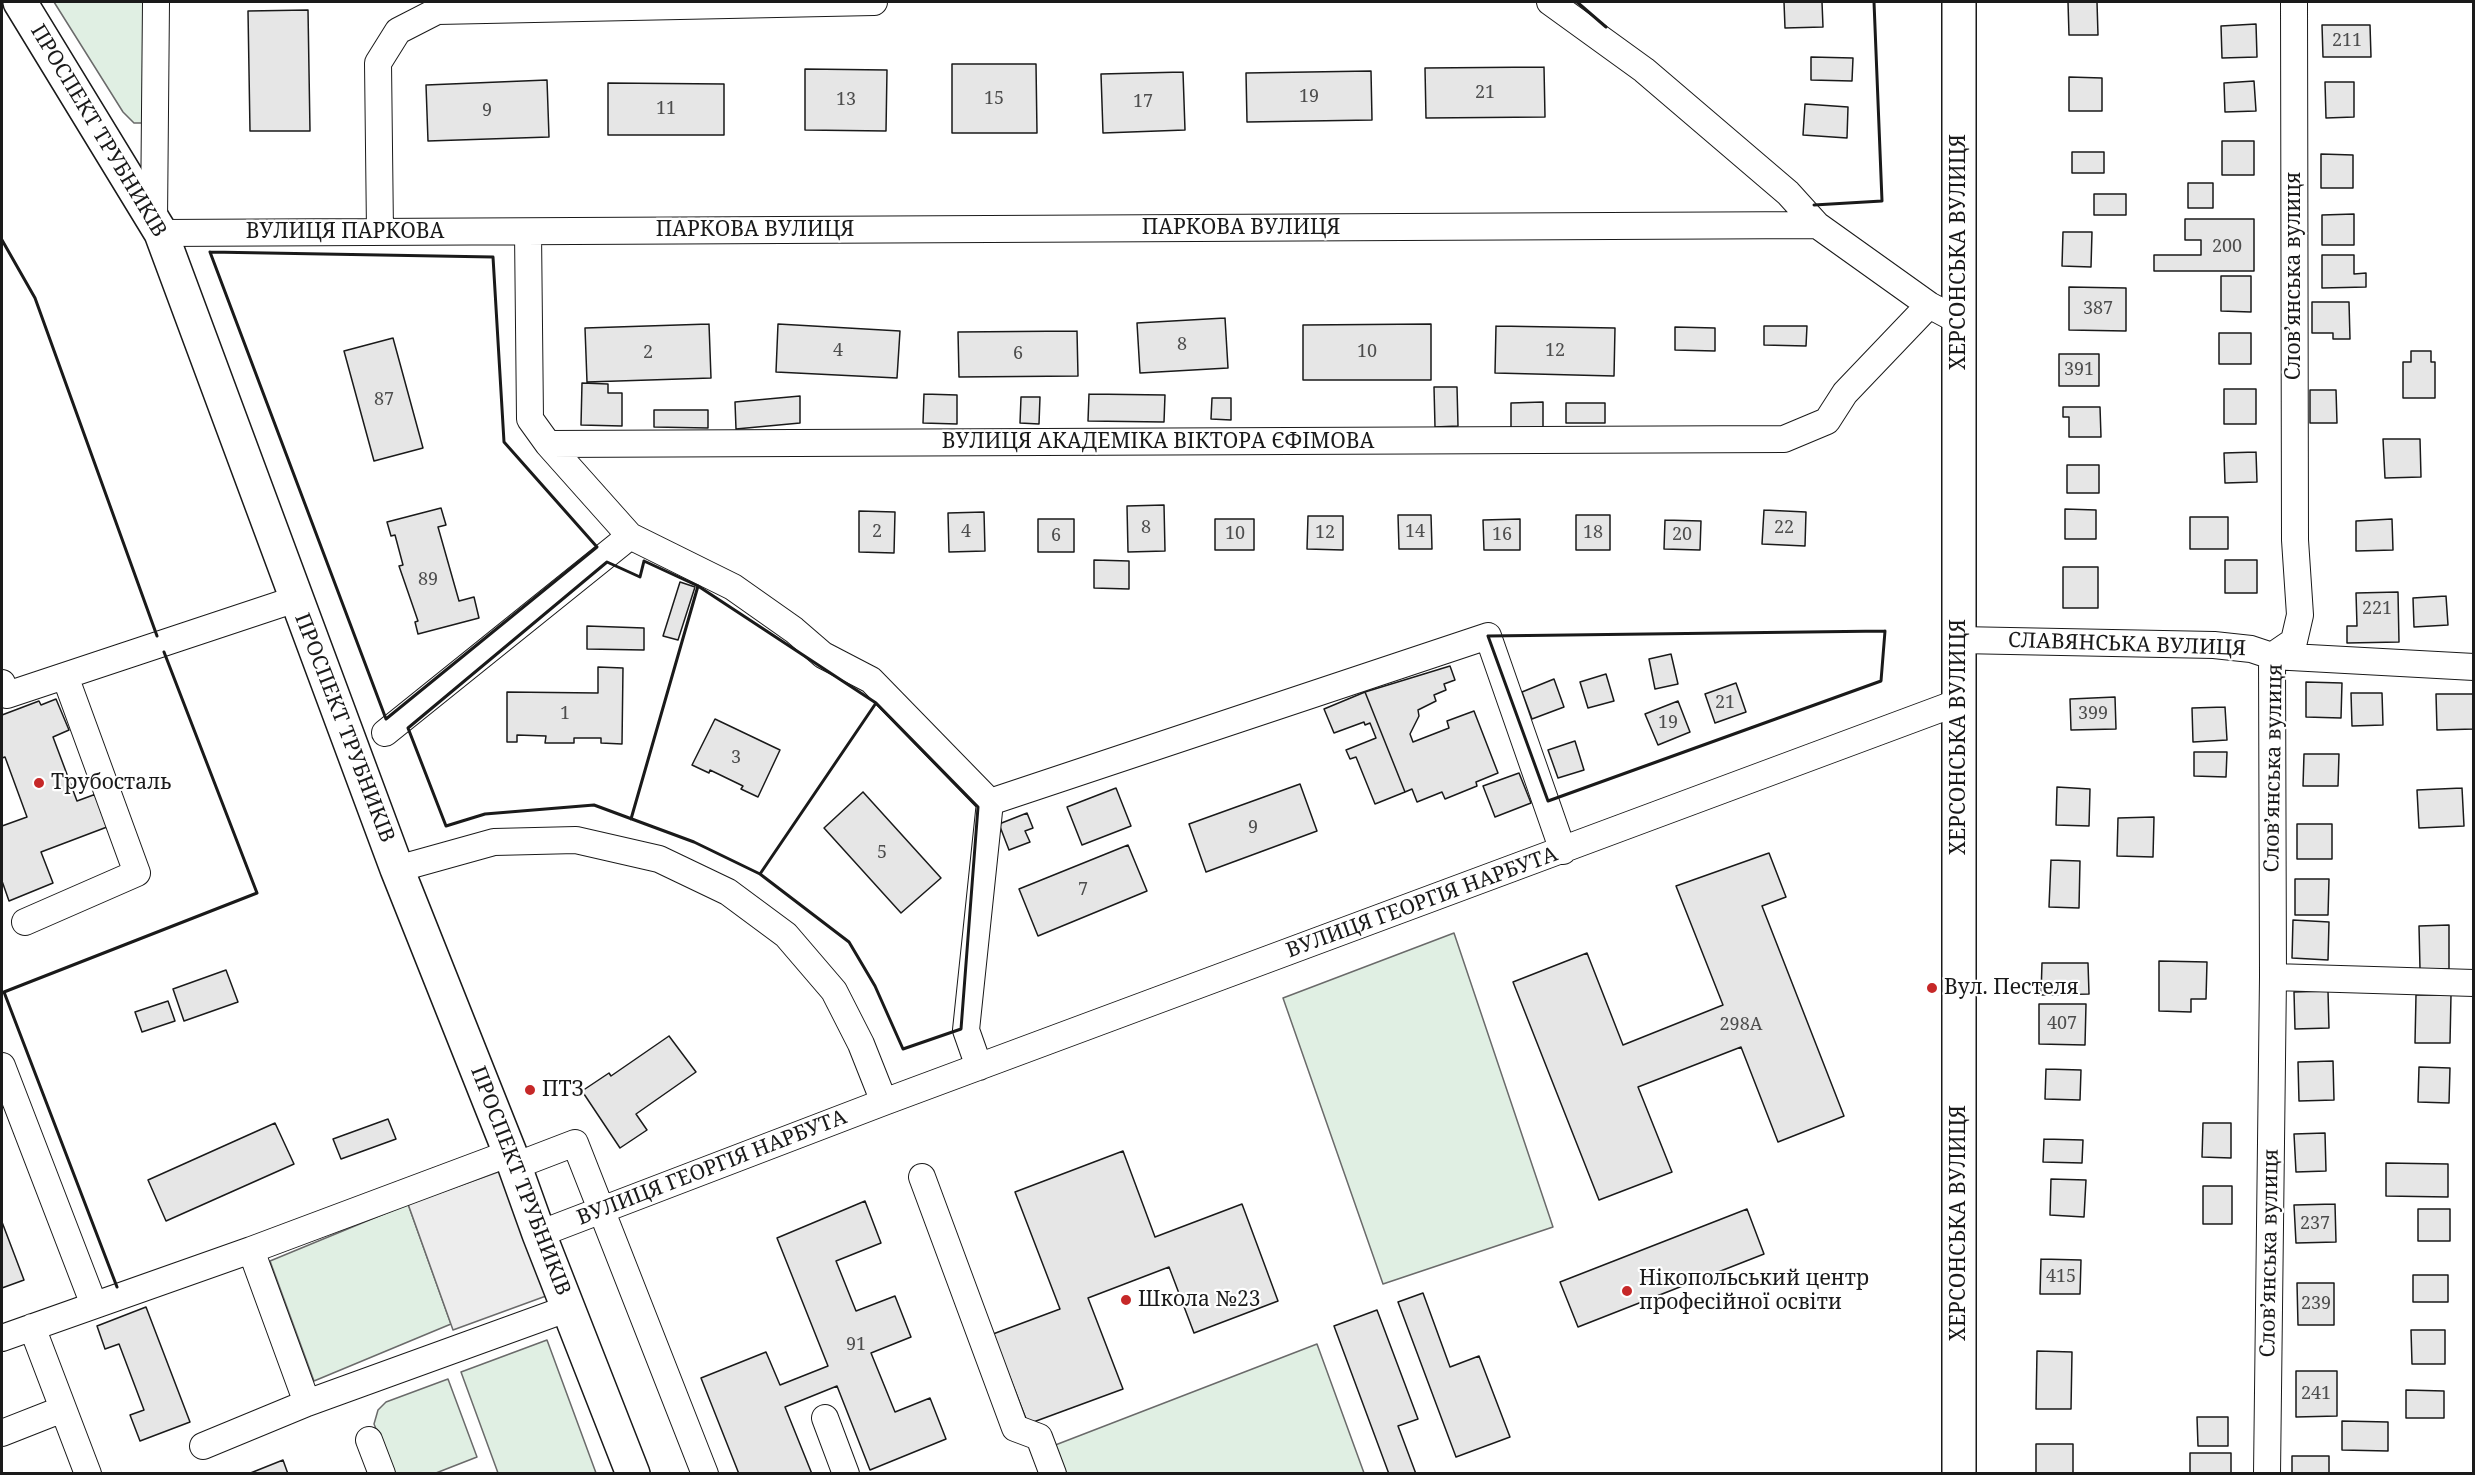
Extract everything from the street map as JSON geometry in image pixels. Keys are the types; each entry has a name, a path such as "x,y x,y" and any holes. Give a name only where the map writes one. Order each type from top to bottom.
{"main road":[{"name":"ПРОСПЕКТ ТРУБНИКІВ","path":"20,2 158,226 397,868 513,1159 539,1234 633,1473"},
{"name":"ХЕРСОНСЬКА ВУЛИЦЯ","path":"1959,2 1959,1473"}],"street":[{"path":"156,2 158,226"},
{"path":"380,232 378,63 398,31 437,11 874,2"},
{"path":"1550,2 1644,70 1788,193 1817,225 1929,305 1959,321"},
{"name":"Словʼянська вулиця","path":"2267,1473 2273,977 2272,656 2294,641 2300,615 2295,528 2294,2"},
{"name":"ПАРКОВА ВУЛИЦЯ","path":"528,232 1817,225"},
{"name":"ВУЛИЦЯ ПАРКОВА","path":"158,226 380,232 528,232"},
{"path":"528,232 530,419 548,444 630,536 733,587 794,630 823,655 871,681 990,802"},
{"name":"ВУЛИЦЯ АКАДЕМІКА ВІКТОРА ЄФІМОВА","path":"548,444 1784,439 1827,422 1845,393 1929,305"},
{"path":"385,733 630,536"},
{"path":"2,683 7,695 296,599"},
{"path":"990,802 1488,636 1563,851"},
{"name":"СЛАВЯНСЬКА ВУЛИЦЯ","path":"1959,640 2214,645 2251,649 2272,656 2474,667"},
{"path":"25,922 137,873 65,676"},
{"name":"ВУЛИЦЯ ГЕОРГІЯ НАРБУТА","path":"539,1234 884,1102 1959,702"},
{"path":"979,1067 966,1030 990,802"},
{"path":"397,868 494,842 576,840 658,859 728,892 786,934 834,991 861,1044 884,1102"},
{"path":"2273,977 2474,982"},
{"path":"2,1066 94,1305"},
{"path":"2,1338 513,1159 575,1143 600,1212 705,1473"},
{"path":"922,1177 1015,1428 1039,1437 1053,1473"},
{"path":"251,1250 308,1403"},
{"path":"203,1446 308,1403 569,1308"},
{"path":"32,1327 88,1473"},
{"path":"2,1433 63,1408"},
{"path":"825,1418 846,1473"},
{"path":"369,1440 382,1473"}],"green space":[{"path":"54,2 149,2 146,123 134,123 123,112"},
{"path":"1454,933 1553,1227 1383,1284 1283,998"},
{"path":"408,1204 451,1324 314,1381 270,1261"},
{"path":"547,1340 596,1473 498,1473 461,1372"},
{"path":"1317,1344 1364,1473 1039,1473 1032,1454"},
{"path":"448,1379 477,1457 436,1473 394,1473 374,1424 378,1410 386,1402"}],"shaded area":[{"path":"501,1171 546,1296 453,1330 408,1204"}],"building":[{"path":"1784,2 1822,2 1823,27 1785,28"},
{"path":"2068,2 2097,2 2098,35 2069,35"},
{"path":"308,10 310,131 250,131 248,11"},
{"path":"2256,24 2257,57 2222,58 2221,26"},
{"path":"2322,25 2370,25 2371,57 2323,57"},
{"path":"1811,57 1853,58 1852,81 1811,80"},
{"path":"952,64 1036,64 1037,133 952,133"},
{"path":"1544,67 1545,117 1426,118 1425,68"},
{"path":"805,69 887,70 886,131 805,130"},
{"path":"1371,71 1372,120 1247,122 1246,73"},
{"path":"1183,72 1185,130 1103,133 1101,74"},
{"path":"2069,77 2102,78 2102,111 2069,111"},
{"path":"547,80 549,137 428,141 426,85"},
{"path":"2254,81 2256,111 2225,112 2224,83"},
{"path":"2325,82 2354,82 2354,117 2326,118"},
{"path":"608,83 724,84 724,135 608,135"},
{"path":"1805,104 1848,107 1847,138 1803,135"},
{"path":"2222,141 2254,141 2254,175 2222,175"},
{"path":"2072,152 2104,152 2104,173 2072,173"},
{"path":"2321,154 2353,155 2353,188 2321,188"},
{"path":"2188,183 2213,183 2213,208 2188,208"},
{"path":"2094,194 2126,194 2126,215 2094,215"},
{"path":"2354,214 2354,245 2322,245 2322,215"},
{"path":"2185,219 2254,219 2254,271 2154,271 2154,255 2201,255 2201,240 2185,240"},
{"path":"2063,232 2092,232 2091,267 2062,266"},
{"path":"2322,255 2354,255 2354,274 2366,273 2366,287 2322,288"},
{"path":"2221,276 2251,276 2251,312 2221,311"},
{"path":"2069,287 2126,288 2126,331 2069,330"},
{"path":"2312,302 2349,302 2350,339 2333,339 2333,333 2312,333"},
{"path":"1225,318 1228,368 1140,373 1137,323"},
{"path":"709,324 711,378 587,382 585,328"},
{"path":"778,324 900,331 897,378 776,372"},
{"path":"1431,324 1431,380 1303,380 1303,325"},
{"path":"1496,326 1615,328 1614,376 1495,373"},
{"path":"1764,326 1807,326 1806,346 1764,345"},
{"path":"1675,327 1715,328 1715,351 1675,350"},
{"path":"1077,331 1078,376 959,377 958,332"},
{"path":"2219,333 2251,333 2251,364 2219,364"},
{"path":"393,338 423,448 374,461 344,351"},
{"path":"2411,351 2431,351 2431,362 2435,362 2435,398 2403,398 2403,362 2411,362"},
{"path":"2059,354 2099,354 2099,386 2059,386"},
{"path":"582,383 608,384 608,393 622,393 622,426 581,425"},
{"path":"1434,387 1457,387 1458,426 1435,427"},
{"path":"2224,389 2256,389 2256,424 2224,424"},
{"path":"2310,390 2336,390 2337,423 2310,423"},
{"path":"924,394 957,395 957,424 923,423"},
{"path":"1089,394 1165,395 1164,422 1088,421"},
{"path":"800,396 800,423 736,429 735,402"},
{"path":"1021,397 1040,397 1039,424 1020,423"},
{"path":"1212,398 1231,398 1231,420 1211,419"},
{"path":"1543,402 1543,429 1511,429 1511,403"},
{"path":"1566,403 1605,403 1605,423 1566,423"},
{"path":"2063,407 2100,407 2101,437 2069,437 2069,417 2063,417"},
{"path":"654,410 708,410 708,428 654,427"},
{"path":"2383,439 2420,439 2421,477 2385,478"},
{"path":"2256,452 2257,482 2225,483 2224,453"},
{"path":"2067,465 2099,465 2099,493 2067,493"},
{"path":"1164,505 1165,551 1128,552 1127,506"},
{"path":"441,508 446,525 438,527 459,601 474,597 479,618 418,634 415,622 418,621 399,566 403,565 395,535 391,536 387,522"},
{"path":"2065,509 2096,510 2096,539 2065,539"},
{"path":"1764,510 1806,512 1805,546 1762,544"},
{"path":"859,511 895,512 894,553 859,552"},
{"path":"984,512 985,551 949,552 948,513"},
{"path":"1398,515 1431,515 1432,549 1399,549"},
{"path":"1576,515 1610,515 1610,550 1576,550"},
{"path":"1308,516 1343,516 1343,550 1307,549"},
{"path":"2190,517 2228,517 2228,549 2190,549"},
{"path":"1038,519 1074,519 1074,552 1038,552"},
{"path":"1215,519 1254,519 1254,550 1215,550"},
{"path":"1520,519 1520,550 1484,550 1483,520"},
{"path":"2392,519 2393,550 2356,551 2356,521"},
{"path":"1665,520 1701,521 1700,550 1664,549"},
{"path":"1094,560 1129,561 1129,589 1094,588"},
{"path":"2225,560 2257,560 2257,593 2225,593"},
{"path":"2063,567 2098,567 2098,608 2063,608"},
{"path":"680,582 695,587 678,640 663,636"},
{"path":"2398,592 2399,642 2347,643 2347,626 2357,626 2356,593"},
{"path":"2446,596 2448,625 2414,627 2413,598"},
{"path":"587,626 644,628 644,650 587,649"},
{"path":"1671,654 1678,684 1655,689 1649,659"},
{"path":"1450,666 1455,680 1444,684 1446,690 1434,695 1436,701 1418,710 1419,716 1410,734 1413,742 1449,728 1447,721 1474,711 1498,773 1476,782 1477,786 1445,799 1442,792 1417,802 1412,789 1405,792 1365,692"},
{"path":"598,667 623,668 622,744 601,743 601,738 574,738 574,743 545,743 546,736 517,735 517,742 507,742 507,692 598,693"},
{"path":"1606,674 1614,701 1588,708 1580,682"},
{"path":"1554,679 1564,707 1532,719 1522,692"},
{"path":"2306,682 2342,683 2341,718 2306,717"},
{"path":"1736,683 1746,712 1715,723 1705,694"},
{"path":"1365,692 1405,792 1375,804 1356,757 1350,759 1346,750 1376,738 1370,723 1365,725 1364,722 1334,733 1324,709"},
{"path":"2351,693 2382,693 2383,725 2352,726"},
{"path":"2436,694 2474,694 2474,729 2437,730"},
{"path":"2115,697 2116,729 2071,730 2070,699"},
{"path":"56,699 69,730 53,737 77,801 96,794 107,827 41,852 53,883 9,901 2,881 2,826 27,817 5,757 2,758 2,715 39,701 41,705"},
{"path":"1678,701 1690,732 1658,745 1645,714"},
{"path":"2225,707 2227,740 2193,742 2192,708"},
{"path":"715,719 780,750 758,797 741,789 743,786 710,770 709,773 692,765"},
{"path":"1575,741 1584,770 1558,778 1548,750"},
{"path":"2194,752 2227,752 2226,777 2194,776"},
{"path":"2304,754 2339,754 2338,786 2303,786"},
{"path":"1519,773 1531,803 1495,817 1483,786"},
{"path":"1300,784 1317,831 1206,872 1189,824"},
{"path":"2057,787 2090,789 2089,826 2056,825"},
{"path":"1116,788 1131,826 1082,845 1067,807"},
{"path":"2462,788 2464,826 2419,828 2417,790"},
{"path":"863,792 941,878 901,913 824,828"},
{"path":"1027,813 1033,828 1025,831 1030,842 1009,850 999,824"},
{"path":"2154,817 2153,857 2117,856 2118,818"},
{"path":"2297,824 2332,824 2332,859 2297,859"},
{"path":"1128,845 1147,891 1038,936 1019,889"},
{"path":"1769,853 1786,897 1762,906 1844,1116 1778,1142 1741,1047 1638,1087 1672,1172 1599,1200 1513,982 1587,953 1623,1045 1723,1005 1676,886"},
{"path":"2051,860 2080,861 2079,908 2049,907"},
{"path":"2295,879 2329,879 2328,915 2295,915"},
{"path":"2293,920 2329,922 2328,960 2292,958"},
{"path":"2449,925 2449,969 2420,969 2419,926"},
{"path":"2159,961 2207,962 2206,999 2191,999 2191,1012 2159,1011"},
{"path":"2042,963 2088,963 2089,994 2041,995"},
{"path":"226,970 238,1002 184,1021 173,989"},
{"path":"2328,991 2329,1028 2295,1029 2294,992"},
{"path":"2416,995 2451,995 2450,1043 2415,1043"},
{"path":"168,1001 175,1021 142,1032 135,1012"},
{"path":"2039,1004 2086,1004 2085,1045 2039,1044"},
{"path":"669,1036 696,1072 636,1114 647,1130 620,1148 582,1091 609,1073 611,1076"},
{"path":"2333,1061 2334,1100 2299,1101 2298,1062"},
{"path":"2419,1067 2450,1068 2449,1103 2418,1102"},
{"path":"2046,1069 2081,1070 2080,1100 2045,1099"},
{"path":"388,1119 396,1139 341,1159 333,1139"},
{"path":"275,1123 294,1164 166,1221 148,1180"},
{"path":"2203,1123 2231,1123 2231,1158 2202,1157"},
{"path":"2325,1133 2326,1171 2296,1172 2294,1134"},
{"path":"2044,1139 2083,1140 2082,1163 2043,1162"},
{"path":"1123,1151 1155,1237 1242,1204 1278,1301 1194,1333 1169,1267 1088,1298 1123,1389 1028,1424 993,1334 1060,1309 1015,1192"},
{"path":"2386,1163 2448,1164 2448,1197 2386,1196"},
{"path":"2051,1179 2086,1180 2084,1217 2050,1215"},
{"path":"2203,1186 2232,1186 2232,1224 2203,1224"},
{"path":"865,1201 881,1243 836,1261 856,1311 895,1296 911,1337 871,1353 895,1412 930,1398 946,1439 870,1470 837,1386 785,1407 812,1474 739,1474 701,1378 766,1352 780,1385 828,1366 777,1238"},
{"path":"2335,1204 2336,1242 2296,1243 2294,1205"},
{"path":"1747,1209 1764,1254 1578,1327 1560,1282"},
{"path":"2418,1209 2450,1209 2450,1241 2418,1241"},
{"path":"2,1222 24,1280 2,1288"},
{"path":"2041,1259 2081,1260 2080,1294 2040,1294"},
{"path":"2413,1275 2448,1275 2448,1302 2413,1302"},
{"path":"2297,1283 2334,1283 2334,1325 2298,1325"},
{"path":"1423,1293 1450,1367 1479,1356 1510,1437 1456,1457 1398,1302"},
{"path":"146,1307 190,1422 140,1441 130,1415 144,1410 119,1344 105,1349 97,1326"},
{"path":"1377,1310 1418,1419 1398,1426 1416,1474 1389,1474 1334,1326"},
{"path":"2411,1330 2445,1330 2445,1364 2412,1364"},
{"path":"2037,1351 2072,1352 2071,1409 2036,1409"},
{"path":"2296,1371 2337,1371 2337,1416 2296,1417"},
{"path":"2406,1390 2444,1391 2444,1418 2406,1418"},
{"path":"2197,1417 2228,1417 2228,1446 2198,1446"},
{"path":"2342,1421 2388,1422 2388,1451 2342,1450"},
{"path":"2036,1444 2073,1444 2073,1474 2036,1474"},
{"path":"2190,1453 2231,1453 2231,1474 2190,1474"},
{"path":"2292,1456 2329,1456 2329,1474 2292,1474"},
{"path":"283,1460 288,1474 248,1474"}],"wall":[{"path":"1577,2 1606,27"},
{"path":"1814,205 1882,201 1874,2"},
{"path":"2,240 35,298 157,636"},
{"path":"210,252 493,257 504,442 597,547 386,719 210,252"},
{"path":"644,561 698,586 876,703 978,807 961,1029 903,1049 875,986 849,942 760,874 694,842 594,805 485,814 446,826 408,728 607,562 640,577 644,561"},
{"path":"631,819 698,586"},
{"path":"1885,631 1881,681 1548,801 1488,636 1885,631"},
{"path":"117,1287 4,992 257,893 164,652"},
{"path":"760,874 876,703"}],"place":[{"name":"Трубосталь","path":"39,783"},
{"name":"Вул. Пестеля","path":"1932,988"},
{"name":"ПТЗ","path":"530,1090"},
{"name":"Нікопольський центр професійної освіти","path":"1627,1291"},
{"name":"Школа №23","path":"1126,1300"}]}
